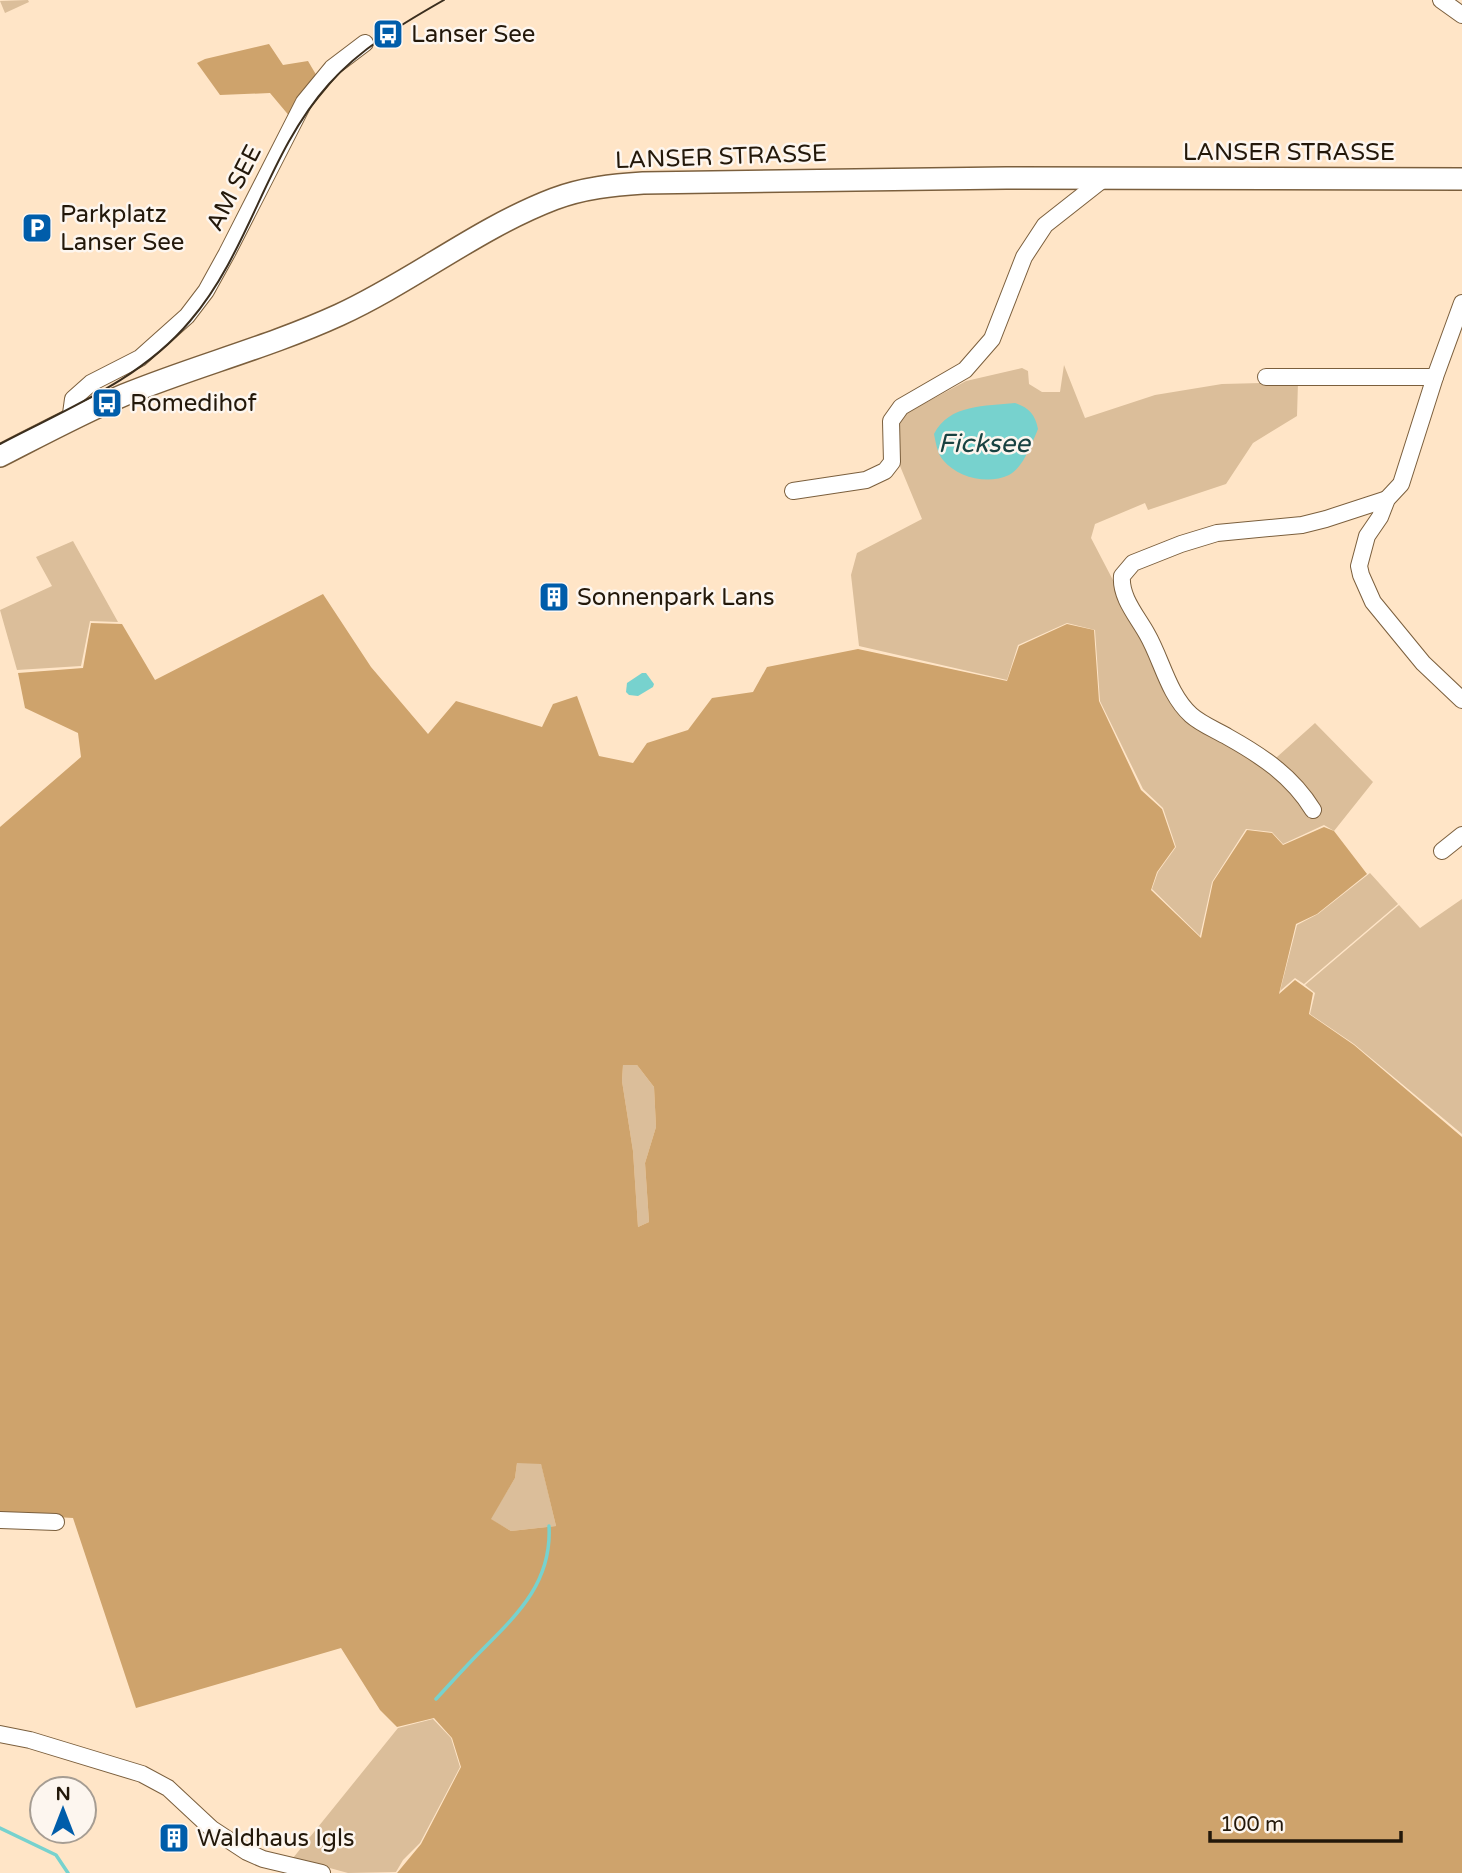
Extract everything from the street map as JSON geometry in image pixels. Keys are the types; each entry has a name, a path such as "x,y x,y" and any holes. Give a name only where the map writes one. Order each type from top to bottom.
{"main road":[{"name":"LANSER STRASSE","path":"0,456 125,395 337,316 516,215 556,198 597,188 643,183 1106,177 1462,179"}],"street":[{"path":"1441,0 1462,15"},
{"name":"AM SEE","path":"70,421 73,399 91,383 140,358 187,316 206,291 227,253 304,102 332,68 365,43"},
{"path":"793,491 866,480 885,471 892,462 891,421 901,407 965,370 992,339 1024,257 1045,225 1106,177"},
{"path":"1462,303 1401,484 1387,499 1363,548 1359,566 1373,602 1429,669 1462,700"},
{"path":"1266,377 1435,377"},
{"path":"1313,810 1278,768 1264,757 1197,719 1184,707 1124,593 1122,576 1125,569 1133,563 1217,533 1302,525 1387,499"},
{"path":"1442,851 1462,835"},
{"path":"0,1520 56,1521"},
{"path":"0,1734 30,1740 142,1774 168,1788 212,1829 239,1848 263,1859 322,1873"}],"shaded area":[{"path":"0,1 29,2 5,13"},
{"path":"269,44 283,65 308,61 318,78 291,118 270,93 220,95 197,63"},
{"path":"1064,365 1085,418 1155,395 1222,384 1298,382 1297,416 1253,443 1226,484 1148,510 1145,503 1095,524 1091,538 1176,701 1267,766 1315,723 1373,782 1334,831 1324,825 1283,844 1272,832 1246,829 1212,882 1200,936 1152,889 1158,872 1176,847 1163,808 1143,789 1100,701 1095,630 1067,623 1018,645 1007,680 859,646 851,575 857,553 922,519 900,466 896,426 905,414 966,381 1022,368 1028,371 1029,384 1042,392 1060,392"},
{"path":"73,541 118,622 90,621 81,666 17,670 0,610 52,586 36,557"},
{"path":"323,594 371,667 428,734 456,701 542,727 553,704 577,696 599,756 633,763 647,743 688,730 712,698 753,692 767,667 858,649 1007,681 1019,646 1067,624 1094,630 1099,701 1141,790 1162,809 1175,847 1157,872 1151,890 1201,938 1213,882 1247,830 1272,833 1283,845 1324,827 1334,831 1367,874 1317,914 1296,924 1279,994 1295,980 1313,993 1309,1014 1354,1045 1462,1137 1462,1873 397,1873 421,1844 461,1767 452,1738 434,1718 397,1727 380,1710 341,1648 136,1708 73,1518 0,1514 0,827 81,757 78,733 25,708 18,673 83,668 91,623 122,624 155,680","holes":["623,1065 637,1065 654,1087 656,1127 645,1163 649,1222 638,1227 633,1151 622,1081","517,1463 541,1464 556,1526 511,1531 491,1519 515,1478"]},
{"path":"1370,873 1398,904 1304,984 1295,978 1280,991 1297,925 1318,914"},
{"path":"1462,899 1462,1134 1354,1044 1310,1014 1315,993 1305,985 1399,905 1420,928"},
{"path":"623,1065 637,1065 654,1087 656,1127 645,1163 649,1222 638,1227 633,1151 622,1081"},
{"path":"517,1463 541,1463 556,1526 511,1531 490,1519 515,1478"},
{"path":"433,1719 451,1738 460,1767 420,1843 403,1860 396,1872 348,1873 293,1858 398,1728"}],"water":[{"name":"Ficksee","path":"1015,403 1031,412 1038,429 1026,455 1014,472 1001,478 974,478 957,471 943,460 934,434 949,417 969,408"},
{"path":"646,673 654,684 653,687 638,696 629,695 626,692 627,683"}],"waterway":[{"path":"436,1699 508,1624 530,1596 545,1564 549,1526"},
{"path":"0,1828 56,1855 68,1873"}],"tram line":[{"path":"0,444 126,377 170,342 211,294 290,140 329,84 368,48 444,0"}],"place":[{"name":"Lanser See","path":"388,34"},
{"name":"Parkplatz Lanser See","path":"37,228"},
{"name":"Romedihof","path":"107,403"},
{"name":"Sonnenpark Lans","path":"554,597"},
{"name":"Waldhaus Igls","path":"174,1838"}]}
